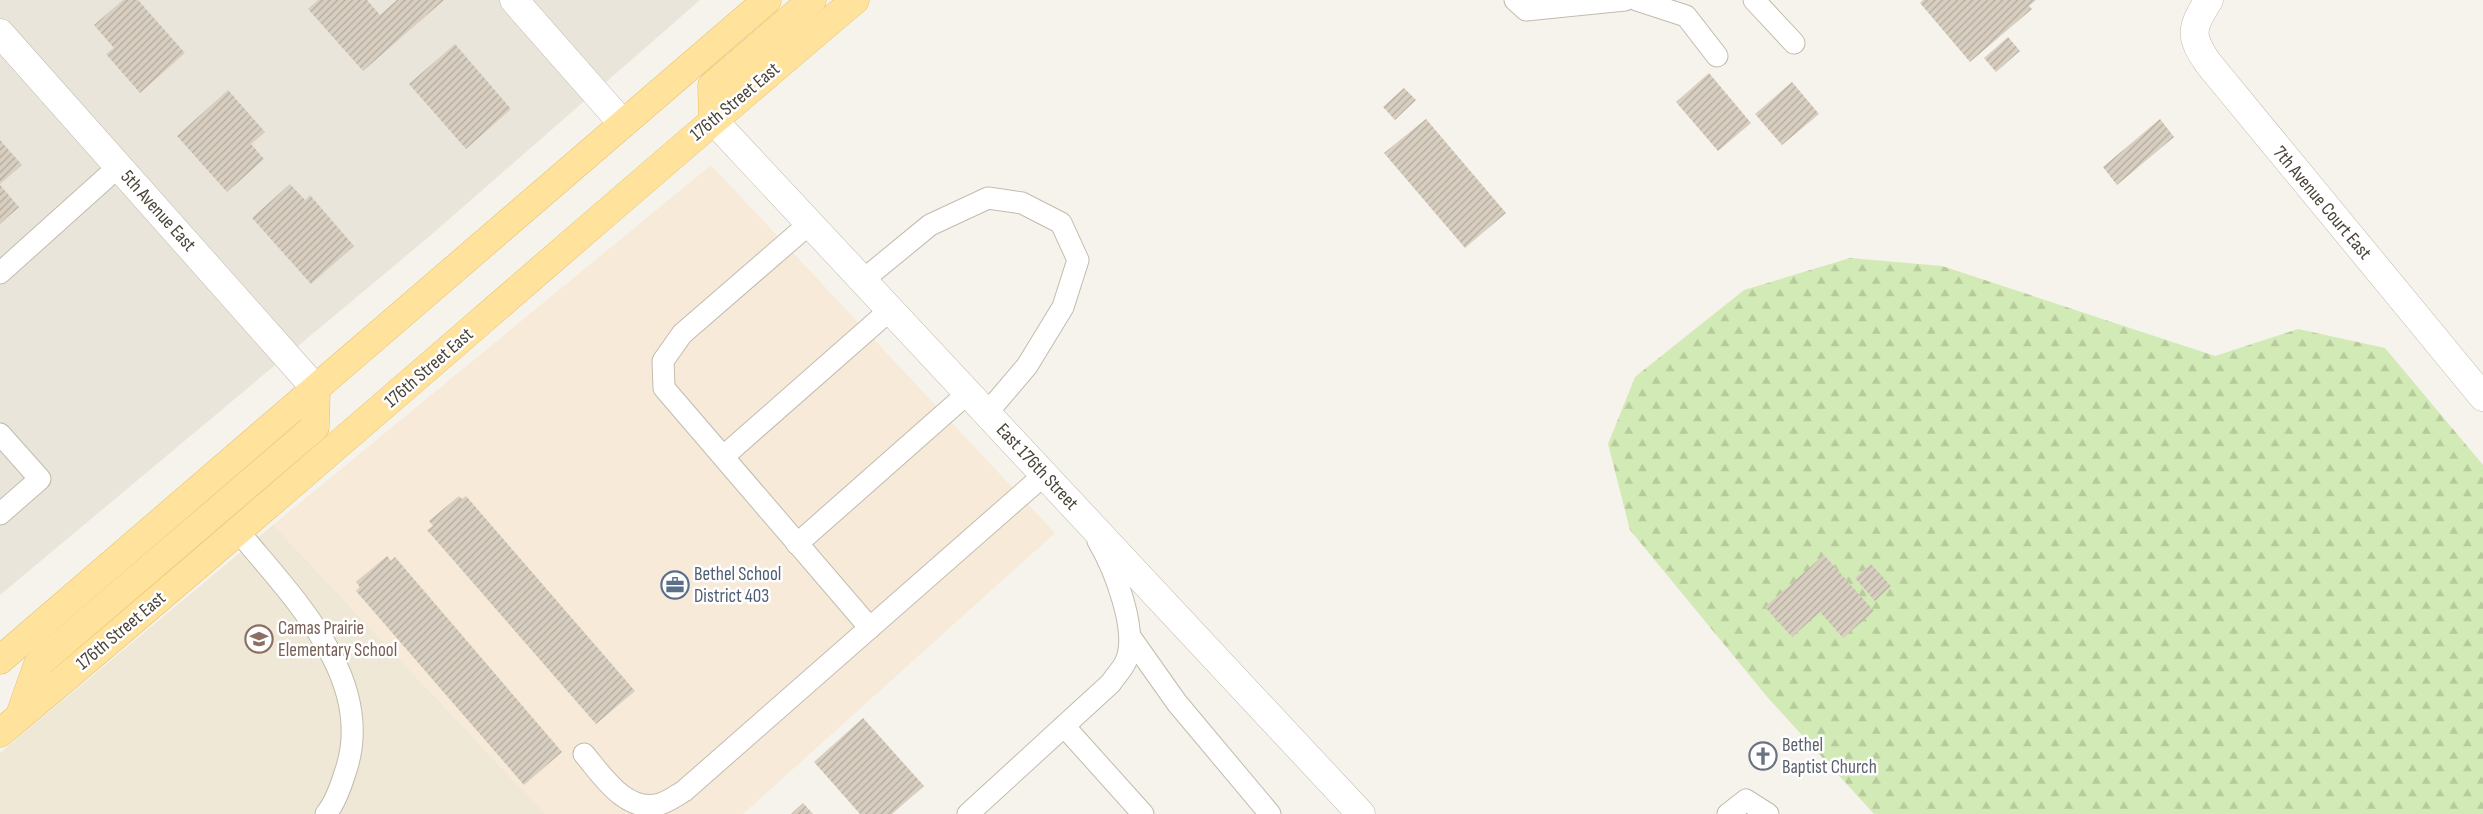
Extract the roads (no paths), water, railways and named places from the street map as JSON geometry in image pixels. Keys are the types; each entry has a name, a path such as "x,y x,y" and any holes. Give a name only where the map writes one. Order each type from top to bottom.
{"main road":[{"path":"0,660 767,0"},
{"path":"713,120 712,86 812,0"},
{"name":"176th Street East","path":"10,725 239,532 713,120 855,0"},
{"path":"10,725 38,664 314,427 316,389"}],"street":[{"path":"514,0 623,124"},
{"name":"7th Avenue Court East","path":"2209,0 2194,33 2196,46 2208,64 2483,397"},
{"name":"5th Avenue East","path":"0,33 316,389"},
{"name":"East 176th Street","path":"713,120 1361,814"}],"lane":[{"path":"1515,0 1526,10 1625,0"},
{"path":"1637,0 1686,16 1717,56"},
{"path":"1754,0 1794,43"},
{"path":"0,273 118,167"},
{"path":"862,280 930,225 988,198 1022,203 1061,223 1078,260 1063,306 1026,366 986,413"},
{"path":"809,224 682,334 663,361 664,388 870,628"},
{"path":"724,456 890,310"},
{"path":"797,544 968,393"},
{"path":"0,434 40,479 0,514"},
{"path":"584,754 616,791 635,804 659,805 684,791 1044,475"},
{"path":"1085,519 1106,554 1121,592 1131,638 1177,703 1270,814"},
{"path":"239,532 309,619 330,650 348,697 354,725 352,746 342,783 326,814"},
{"path":"968,814 1111,683 1126,661 1131,638"},
{"path":"1064,726 1143,814"},
{"path":"1728,814 1746,800 1768,814"}],"place":[{"name":"Bethel School District 403","path":"675,585"},
{"name":"Camas Prairie Elementary School","path":"259,639"},
{"name":"Bethel Baptist Church","path":"1763,756"}]}
